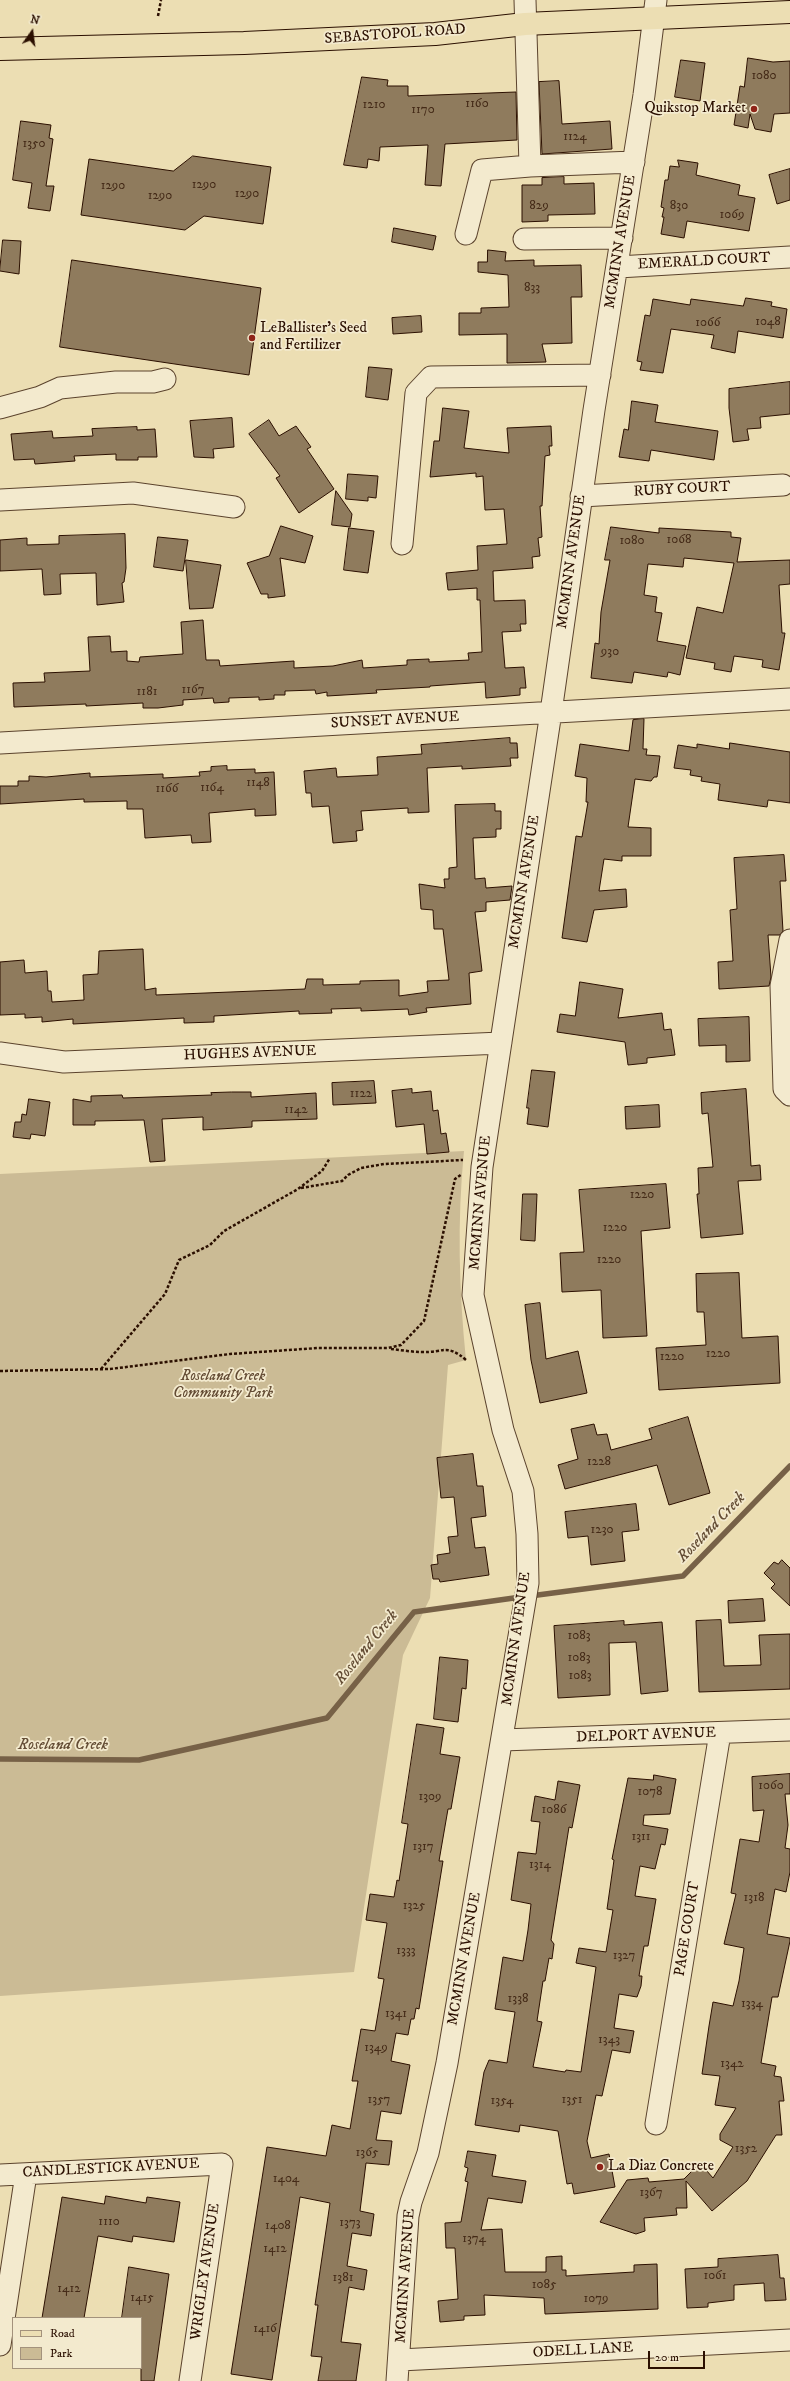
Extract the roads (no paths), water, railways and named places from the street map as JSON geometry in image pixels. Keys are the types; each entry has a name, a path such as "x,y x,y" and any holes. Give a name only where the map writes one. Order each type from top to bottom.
{"main road":[{"name":"SEBASTOPOL ROAD","path":"0,49 244,43 435,34 655,9 790,12"}],"street":[{"path":"525,0 530,166"},
{"name":"MCMINN AVENUE","path":"397,2381 400,2360 408,2216 411,2202 428,2153 447,2063 528,1583 527,1534 523,1491 503,1430 474,1295 473,1163 501,1043 551,712 581,496 634,162 655,9"},
{"path":"466,234 482,170 530,166 634,162"},
{"path":"524,238 622,238"},
{"name":"EMERALD COURT","path":"618,267 790,257"},
{"path":"402,544 416,392 431,377 600,375"},
{"path":"0,408 40,397 60,388 116,382 153,382 166,379"},
{"name":"RUBY COURT","path":"581,496 783,484"},
{"path":"0,500 133,493 234,507"},
{"name":"SUNSET AVENUE","path":"0,743 790,699"},
{"path":"790,940 781,986 784,1089 790,1095"},
{"name":"HUGHES AVENUE","path":"0,1053 64,1062 501,1043"},
{"name":"DELPORT AVENUE","path":"502,1740 720,1734 790,1730"},
{"name":"PAGE COURT","path":"656,2124 720,1734"},
{"name":"CANDLESTICK AVENUE","path":"0,2175 222,2164"},
{"name":"WRIGLEY AVENUE","path":"190,2381 222,2164"},
{"path":"0,2345 26,2174"},
{"name":"ODELL LANE","path":"400,2360 790,2340"}],"waterway":[{"name":"Roseland Creek","path":"530,1596 683,1576 790,1466"},
{"name":"Roseland Creek","path":"0,1759 139,1760 327,1718 414,1612 521,1597"}],"place":[{"name":"Quikstop Market","path":"754,109"},
{"name":"LeBallister's Seed and Fertilizer","path":"252,338"},
{"name":"La Diaz Concrete","path":"600,2167"}],"park label":[{"name":"Roseland Creek Community Park","path":"223,1386"}]}
